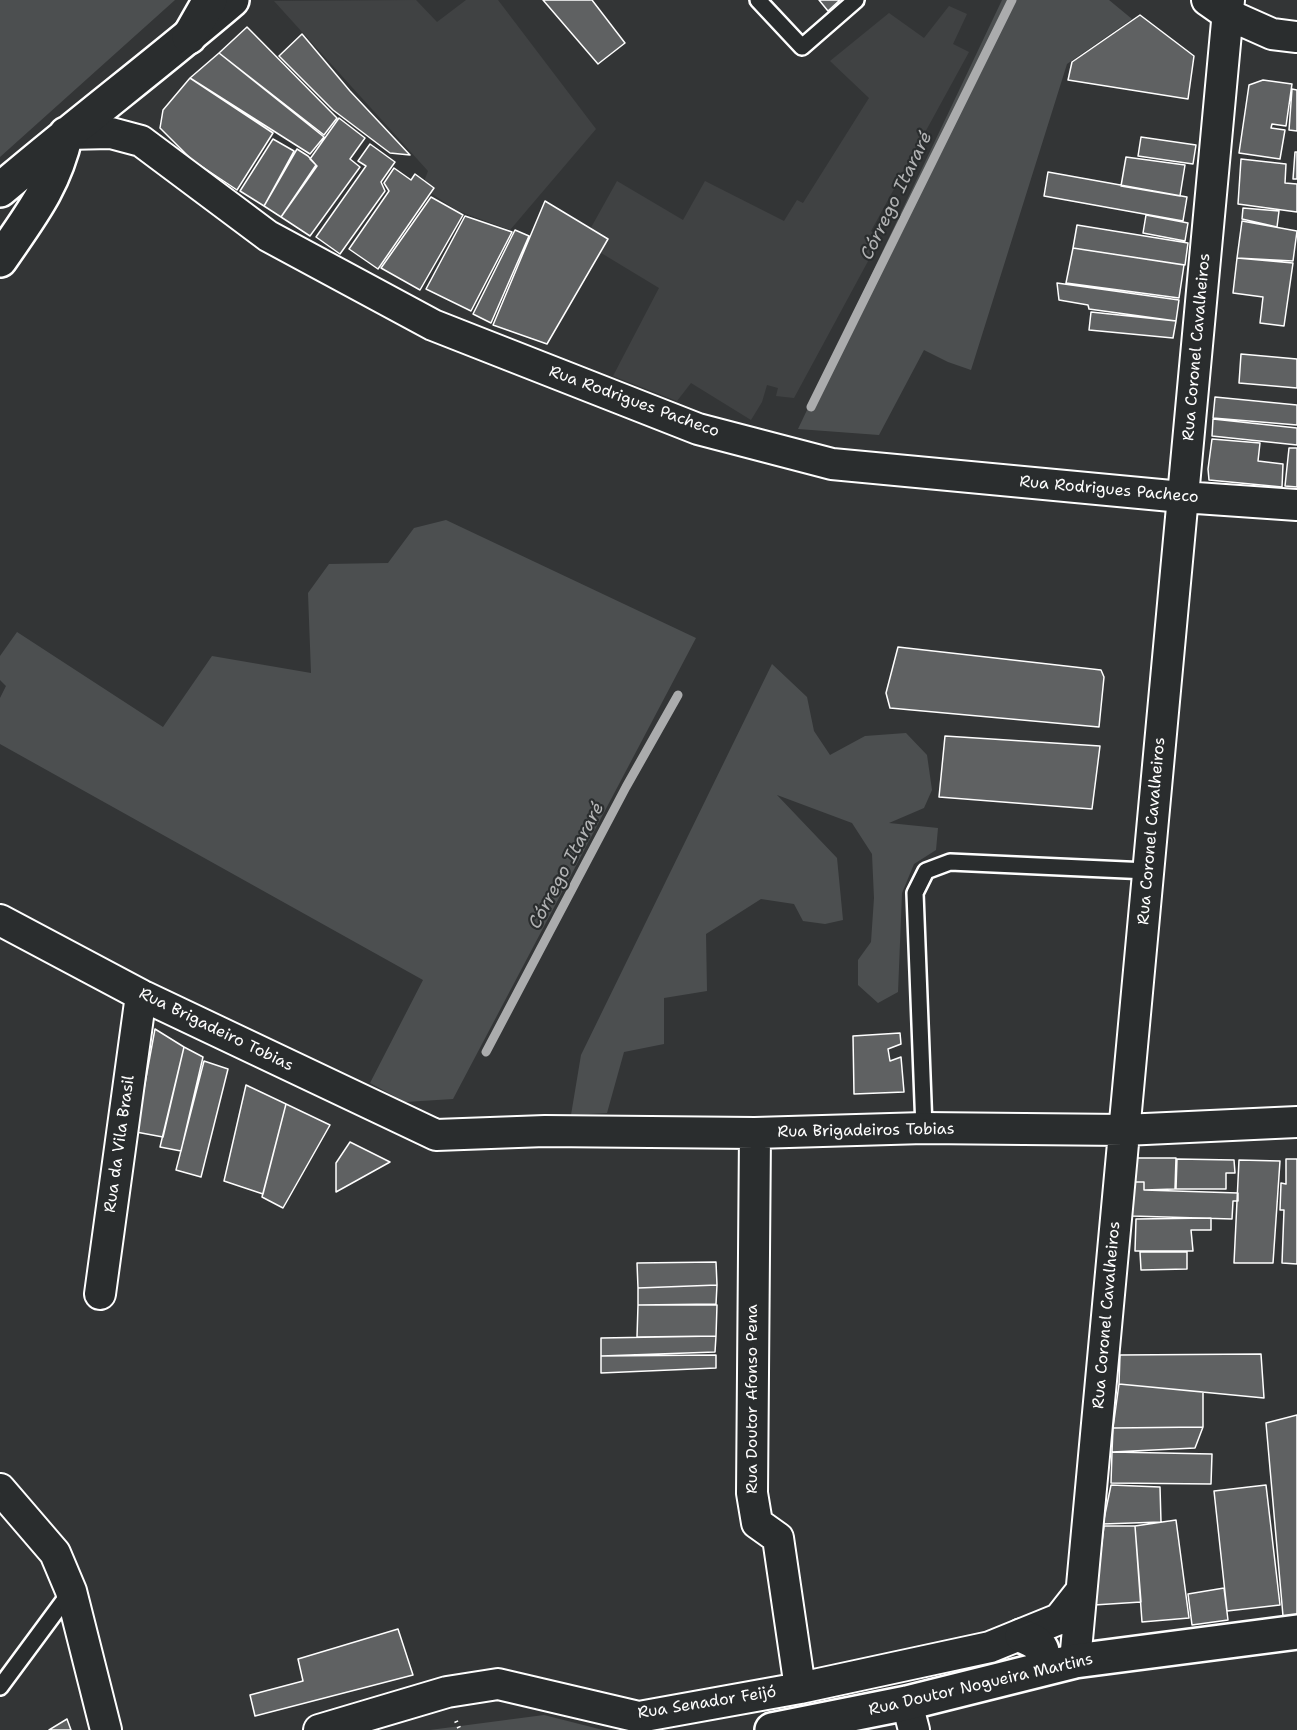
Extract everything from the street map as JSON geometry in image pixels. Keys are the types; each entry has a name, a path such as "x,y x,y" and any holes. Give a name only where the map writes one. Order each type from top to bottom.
{"main road":[{"path":"189,37 210,0"},
{"path":"0,190 232,0"},
{"path":"0,260 46,191 60,160 66,134"},
{"name":"Rua Doutor Nogueira Martins","path":"772,1730 911,1716 1042,1669 1075,1661 1297,1632"},
{"path":"1022,1636 1036,1641 1041,1647 1042,1669"}],"street":[{"path":"1221,5 1272,34 1297,37"},
{"name":"Rua Coronel Cavalheiros","path":"1075,1661 1182,497 1221,5"},
{"name":"Rua Rodrigues Pacheco","path":"66,134 111,133 141,141 268,236 433,326 698,429 832,464 1182,497 1297,505"},
{"name":"Rua Brigadeiro Tobias","path":"0,920 141,995 436,1135"},
{"name":"Rua da Vila Brasil","path":"100,1294 141,995"},
{"name":"Rua Brigadeiros Tobias","path":"436,1135 545,1131 755,1133 924,1128 1124,1130 1297,1122"},
{"name":"Rua Doutor Afonso Pena","path":"755,1133 752,1493 757,1523 778,1538 800,1688"},
{"path":"0,1489 55,1552 71,1591 106,1730"},
{"name":"Rua Senador Feijó","path":"319,1730 447,1692 498,1684 639,1717 800,1688 990,1647 1022,1636 1059,1619 1081,1591"}],"lane":[{"path":"758,0 802,47 856,0"},
{"path":"924,1128 915,893 926,871 950,862 1148,870"},
{"path":"0,1687 71,1591"}],"path":[{"path":"455,1718 460,1730"}],"shaded area":[{"path":"0,0 175,0 0,157"},
{"path":"416,0 437,22 466,0 498,0 596,129 510,230 456,210 422,187 428,171 274,1"},
{"path":"1002,0 1109,0 1132,19 1067,64 971,370 924,350 879,435 798,429"},
{"path":"949,6 967,14 953,44 969,52 871,231 880,239 794,398 776,396 778,388 767,385 762,402 751,420 691,383 677,401 613,376 659,288 583,242 617,181 683,220 705,181 784,221 797,200 803,203 869,98 830,61 889,13 924,38"},
{"path":"446,520 696,638 453,1099 405,1102 370,1083 423,980 0,744 0,698 6,686 0,680 0,656 17,632 163,727 212,656 311,673 308,593 329,564 388,563 414,528"},
{"path":"772,664 807,697 814,731 830,755 865,736 906,733 927,755 932,790 924,808 889,823 938,828 936,850 914,864 902,893 898,992 878,1003 858,985 858,960 871,942 874,898 872,854 852,823 777,795 837,858 843,920 825,924 803,921 794,904 761,899 706,934 707,991 664,998 664,1044 624,1052 607,1113 571,1115 581,1055"},
{"path":"544,1715 603,1730 430,1730"}],"building":[{"path":"543,0 592,0 625,43 598,64"},
{"path":"819,0 840,0 828,11"},
{"path":"1140,15 1194,56 1188,99 1068,80 1072,62"},
{"path":"247,27 337,118 324,135 219,53"},
{"path":"302,34 350,91 410,155 390,153 333,110 279,56"},
{"path":"219,53 324,137 310,154 190,78"},
{"path":"190,78 273,133 237,190 192,160 160,128 163,110"},
{"path":"1263,80 1292,84 1286,126 1272,124 1271,128 1285,130 1280,159 1239,153 1249,85"},
{"path":"1292,89 1297,90 1297,131 1289,130"},
{"path":"339,118 365,138 350,159 360,167 310,236 281,217 317,166 310,159"},
{"path":"1141,137 1196,145 1193,164 1138,156"},
{"path":"273,139 294,151 264,206 240,191"},
{"path":"370,144 395,162 381,182 385,191 340,254 316,237 366,166 358,161"},
{"path":"297,149 316,165 281,217 264,206"},
{"path":"1295,152 1297,152 1297,179 1293,179"},
{"path":"1126,157 1185,165 1180,196 1121,186"},
{"path":"1241,159 1286,164 1285,183 1297,184 1297,212 1238,204"},
{"path":"394,168 411,180 415,174 434,188 378,269 349,249 389,191 384,183"},
{"path":"1048,172 1187,197 1183,221 1044,196"},
{"path":"431,197 463,215 420,290 381,268"},
{"path":"545,201 608,239 547,344 493,325"},
{"path":"1243,208 1279,211 1277,227 1242,219"},
{"path":"1146,215 1188,223 1185,241 1143,233"},
{"path":"465,216 512,232 471,311 426,289"},
{"path":"1242,221 1297,231 1293,261 1237,258"},
{"path":"1077,225 1188,243 1185,265 1073,248"},
{"path":"515,230 529,236 491,323 473,314"},
{"path":"1073,248 1184,265 1179,298 1066,283"},
{"path":"1237,258 1293,263 1284,326 1260,323 1263,297 1233,293"},
{"path":"1057,283 1179,300 1176,321 1089,309 1088,305 1059,300"},
{"path":"1091,312 1176,321 1173,338 1089,330"},
{"path":"1241,354 1297,359 1297,388 1239,383"},
{"path":"1215,397 1297,405 1297,425 1213,418"},
{"path":"1213,419 1297,428 1297,445 1212,436"},
{"path":"1212,439 1260,443 1258,461 1283,464 1282,487 1209,480 1208,469"},
{"path":"1289,448 1297,448 1297,487 1285,486"},
{"path":"898,647 1101,670 1104,677 1099,727 890,708 886,693"},
{"path":"945,736 1100,746 1092,809 939,797"},
{"path":"155,1029 184,1047 163,1137 136,1132"},
{"path":"900,1033 901,1044 888,1049 890,1061 901,1057 904,1092 854,1094 853,1036"},
{"path":"184,1047 203,1057 181,1151 160,1147"},
{"path":"204,1061 228,1069 201,1177 176,1170"},
{"path":"246,1085 286,1104 263,1194 224,1181"},
{"path":"286,1104 330,1125 283,1208 262,1197"},
{"path":"350,1142 390,1162 336,1192 336,1163"},
{"path":"1133,1158 1176,1158 1175,1189 1144,1190 1144,1182 1134,1182"},
{"path":"1177,1159 1234,1160 1235,1173 1226,1173 1226,1189 1176,1189"},
{"path":"1286,1159 1297,1159 1297,1264 1282,1263 1284,1210 1280,1210 1281,1183 1286,1184"},
{"path":"1239,1160 1280,1161 1273,1263 1234,1263"},
{"path":"1134,1182 1144,1182 1144,1190 1238,1193 1238,1201 1233,1201 1232,1219 1132,1216"},
{"path":"1211,1218 1211,1230 1191,1230 1193,1251 1135,1251 1136,1219"},
{"path":"1140,1252 1187,1252 1187,1269 1141,1270"},
{"path":"716,1262 717,1285 638,1288 637,1263"},
{"path":"717,1285 716,1304 638,1305 638,1288"},
{"path":"638,1305 717,1305 716,1336 637,1337"},
{"path":"716,1336 715,1352 601,1356 601,1338"},
{"path":"1261,1354 1264,1398 1119,1384 1120,1355"},
{"path":"716,1355 716,1368 601,1373 601,1356"},
{"path":"1119,1384 1203,1392 1203,1427 1113,1428"},
{"path":"1297,1415 1297,1615 1283,1616 1266,1423"},
{"path":"1203,1427 1195,1448 1112,1452 1113,1428"},
{"path":"1112,1452 1212,1454 1211,1484 1111,1483"},
{"path":"1111,1485 1160,1487 1161,1522 1103,1524"},
{"path":"1266,1485 1280,1605 1227,1611 1214,1491"},
{"path":"1176,1520 1189,1618 1142,1622 1135,1526"},
{"path":"1104,1526 1135,1526 1141,1602 1094,1605"},
{"path":"1224,1588 1228,1620 1192,1625 1188,1594"},
{"path":"398,1629 413,1675 255,1716 250,1695 303,1681 298,1659"},
{"path":"67,1719 71,1730 49,1730"}],"waterway":[{"name":"Córrego Itararé","path":"811,407 1012,0"},
{"name":"Córrego Itararé","path":"486,1052 626,787 678,695"}]}
